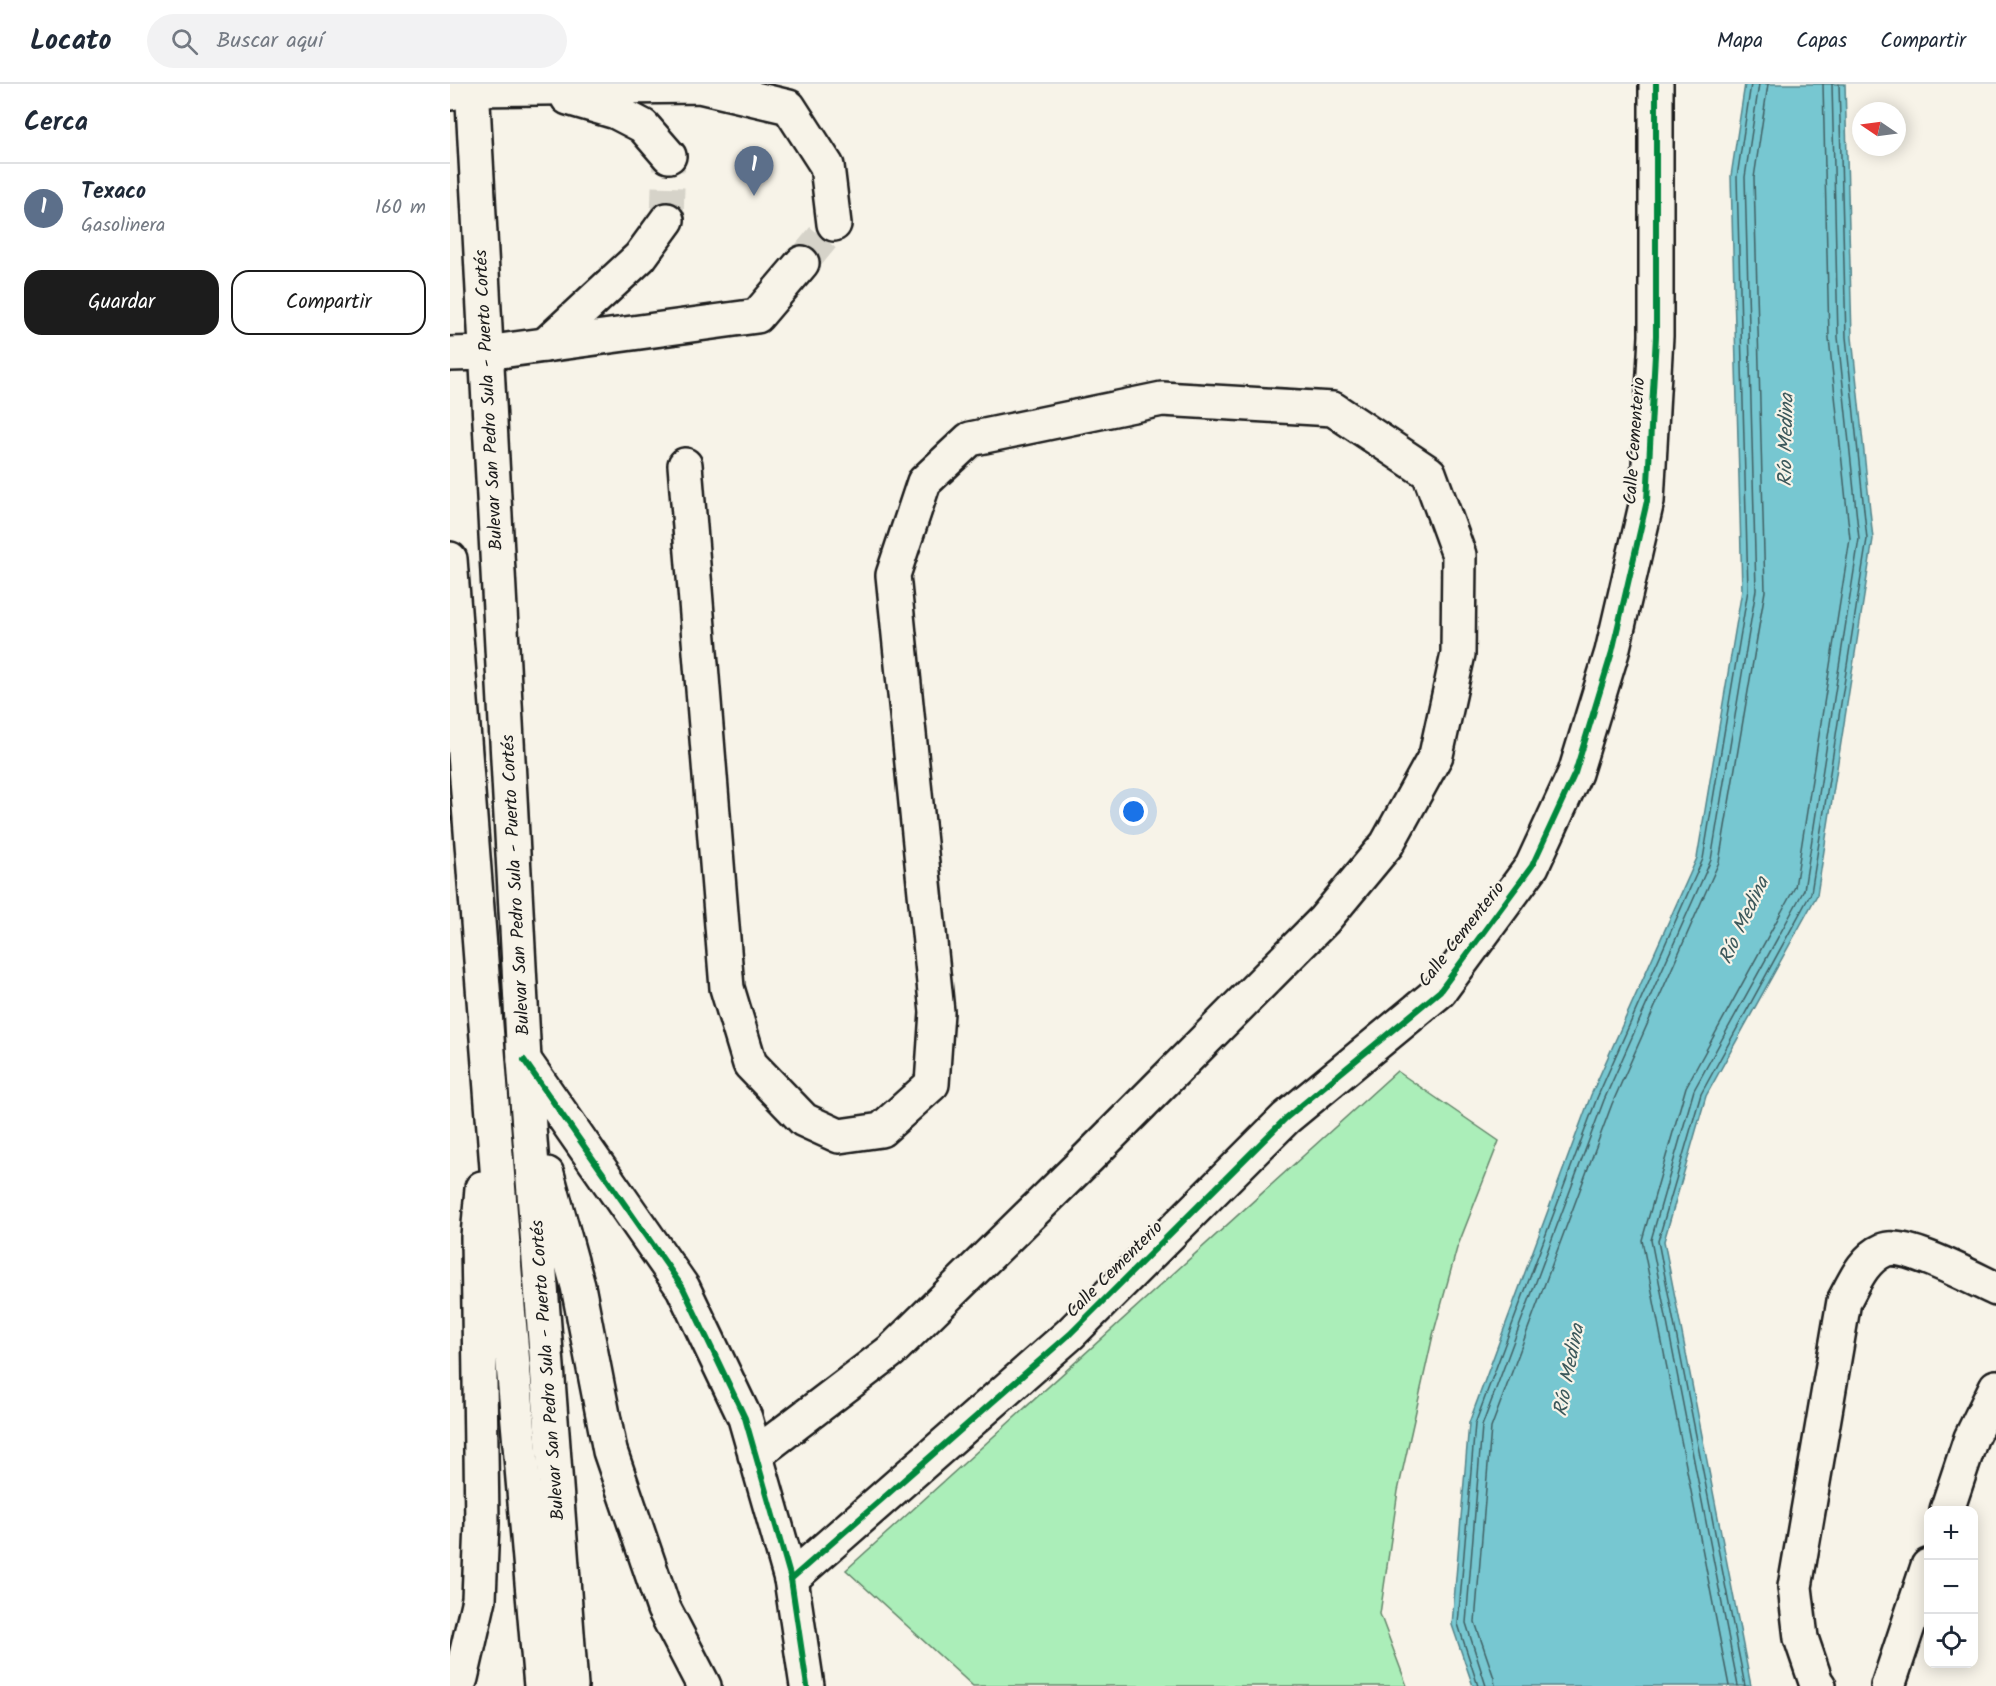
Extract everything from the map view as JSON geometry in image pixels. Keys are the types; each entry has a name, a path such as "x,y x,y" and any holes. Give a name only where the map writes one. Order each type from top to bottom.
{"main road":[{"name":"Calle Cementerio","path":"791,1579 1070,1334 1286,1118 1440,991 1532,866 1575,773 1612,652 1647,501 1656,336 1656,84"},
{"path":"465,89 699,86 789,107 827,166 834,224"},
{"path":"535,88 625,116 644,126 669,156"},
{"name":"Bulevar San Pedro Sula - Puerto Cortés","path":"465,89 486,353 527,1106 571,1686"},
{"path":"545,345 640,257 667,220"},
{"path":"450,354 486,353 758,316 802,263"},
{"path":"685,465 727,988 750,1064 804,1120 839,1136 881,1130 932,1084 937,1012 893,575 924,482 970,439 1162,399 1333,409 1429,473 1459,555 1458,654 1436,755 1387,844 1324,920 891,1351 755,1455"},
{"name":"Bulevar San Pedro Sula - Puerto Cortés","path":"450,558 489,1081 541,1686"},
{"path":"524,1060 683,1288 745,1418 791,1579 807,1686"},
{"path":"458,1686 476,1611 479,1588 482,1523 478,1237 489,1081"},
{"path":"527,1106 579,1286 610,1451 664,1609 704,1686"},
{"path":"1819,1686 1801,1638 1795,1587 1844,1300 1864,1266 1885,1249 1909,1250 1996,1289"},
{"path":"1948,1506 1971,1438 1996,1387"},
{"path":"1888,1686 1924,1581"}],"green space":[{"path":"1397,1071 1499,1141 1457,1248 1433,1335 1398,1491 1380,1614 1407,1686 973,1686 846,1570"}],"water":[{"name":"Río Medina","path":"1745,84 1845,84 1852,337 1873,539 1817,895 1706,1096 1664,1241 1751,1686 1473,1686 1452,1625 1469,1423 1591,1095 1697,858 1742,590 1731,176"}],"tunnel":[{"path":"667,220 669,156"},
{"path":"802,263 834,224"}],"cycle path":[{"path":"791,1579 1070,1334 1286,1118 1440,991 1532,866 1575,773 1612,652 1647,501 1656,336 1656,84"},
{"path":"524,1060 683,1288 745,1418 791,1579 807,1686"}],"place":[{"name":"Texaco","path":"754,196"}]}
